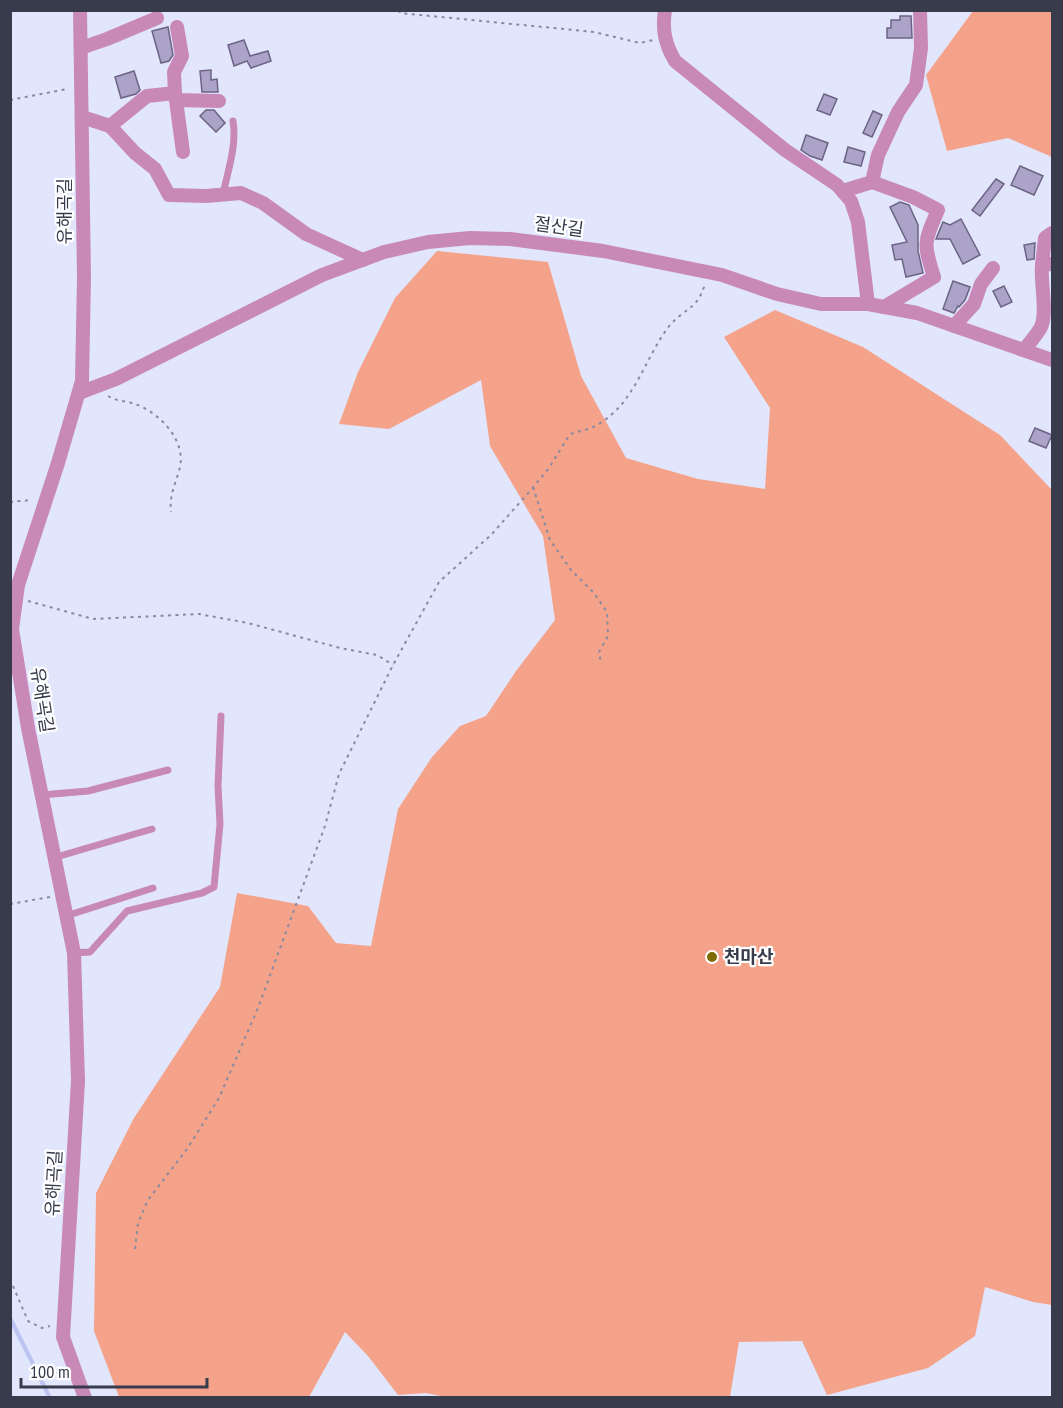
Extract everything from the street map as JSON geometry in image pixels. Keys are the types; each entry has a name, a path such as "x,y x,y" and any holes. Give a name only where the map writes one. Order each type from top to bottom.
{"street":[{"name":"유해곡길","path":"80,10 82,381 18,585 12,629 28,728 74,953 78,1081 63,1337 86,1398"},
{"path":"665,10 664,37 672,54 683,68 785,150 843,191 851,201 858,222 868,304"},
{"path":"872,182 878,155 898,112 916,86 921,48 920,10"},
{"path":"81,48 158,18"},
{"path":"177,27 182,56 174,72 175,96 183,152"},
{"path":"110,126 147,96 175,96 219,101"},
{"path":"82,117 110,126 135,153 155,170 170,195 241,193 263,203 306,234 363,260"},
{"path":"843,191 872,182 913,197 938,210 925,240 927,256 934,277 884,307"},
{"path":"1024,350 1042,326 1044,296 1041,278 1047,265 1045,238 1053,233"},
{"name":"절산길","path":"79,393 116,379 322,275 384,252 428,242 470,238 510,238 603,251 722,275 777,294 821,304 868,304 917,313 1053,360"},
{"path":"954,326 974,304 981,284 993,268"}],"lane":[{"path":"223,195 236,136 233,121"},
{"path":"74,953 90,952 127,911 202,893 214,887 220,824 218,786 221,716"},
{"path":"41,795 88,791 168,770"},
{"path":"53,858 152,829"},
{"path":"66,916 153,888"}],"path":[{"path":"399,10 400,14 594,32 640,43 664,37"},
{"path":"10,100 82,87"},
{"path":"135,1249 138,1223 148,1200 187,1149 219,1098 258,1008 325,826 339,774 393,665 439,582 491,535 549,468 570,434 596,426 630,395 671,325 700,299 708,273"},
{"path":"97,386 111,398 136,404 162,419 178,445 181,465 172,489 171,512"},
{"path":"533,487 550,540 571,570 594,593 607,612 608,636 599,652 601,664"},
{"path":"10,502 47,498"},
{"path":"16,598 93,619 199,614 248,623 340,648 376,655 393,665"},
{"path":"10,904 61,895"},
{"path":"10,1279 28,1321 42,1328 64,1323"}],"shaded area":[{"path":"973,11 1052,11 1052,157 1008,138 947,151 926,75"},
{"path":"437,251 548,262 581,376 626,458 698,479 765,489 770,408 724,337 775,310 863,347 1000,435 1052,490 1052,1305 1033,1302 985,1287 975,1336 928,1368 827,1395 802,1341 739,1342 730,1397 450,1398 426,1393 398,1395 368,1356 345,1332 309,1397 119,1397 94,1331 96,1193 134,1118 220,987 237,893 308,906 336,943 371,946 398,809 432,757 460,726 486,716 516,671 555,620 543,536 490,446 481,380 389,429 339,424 358,372 395,298"}],"building":[{"path":"900,16 911,16 912,38 887,38 887,28 891,28 891,20 900,20"},
{"path":"168,27 173,55 169,61 161,63 152,31"},
{"path":"244,40 250,56 268,51 271,61 251,68 247,61 234,66 228,45"},
{"path":"211,70 211,80 217,79 218,92 202,92 200,71"},
{"path":"134,71 140,90 136,94 121,98 115,77"},
{"path":"824,94 837,99 830,115 817,110"},
{"path":"206,110 214,110 225,123 216,132 200,116"},
{"path":"873,111 882,115 872,137 863,133"},
{"path":"806,135 828,143 822,160 801,150"},
{"path":"848,147 865,152 861,166 844,162"},
{"path":"1020,166 1043,176 1034,195 1011,185"},
{"path":"996,179 1004,184 980,216 972,210"},
{"path":"900,202 909,205 918,225 918,251 923,273 906,277 902,259 895,260 892,245 907,242 890,207"},
{"path":"961,219 980,255 963,264 950,239 936,239 943,222 950,225"},
{"path":"1035,243 1034,259 1027,260 1024,245"},
{"path":"953,281 970,287 965,300 954,313 943,309"},
{"path":"1004,286 1012,302 1001,307 993,291"},
{"path":"1035,428 1052,435 1046,448 1029,441"}],"waterway":[{"path":"10,1318 50,1398"}],"place":[{"name":"천마산","path":"712,957"}]}
